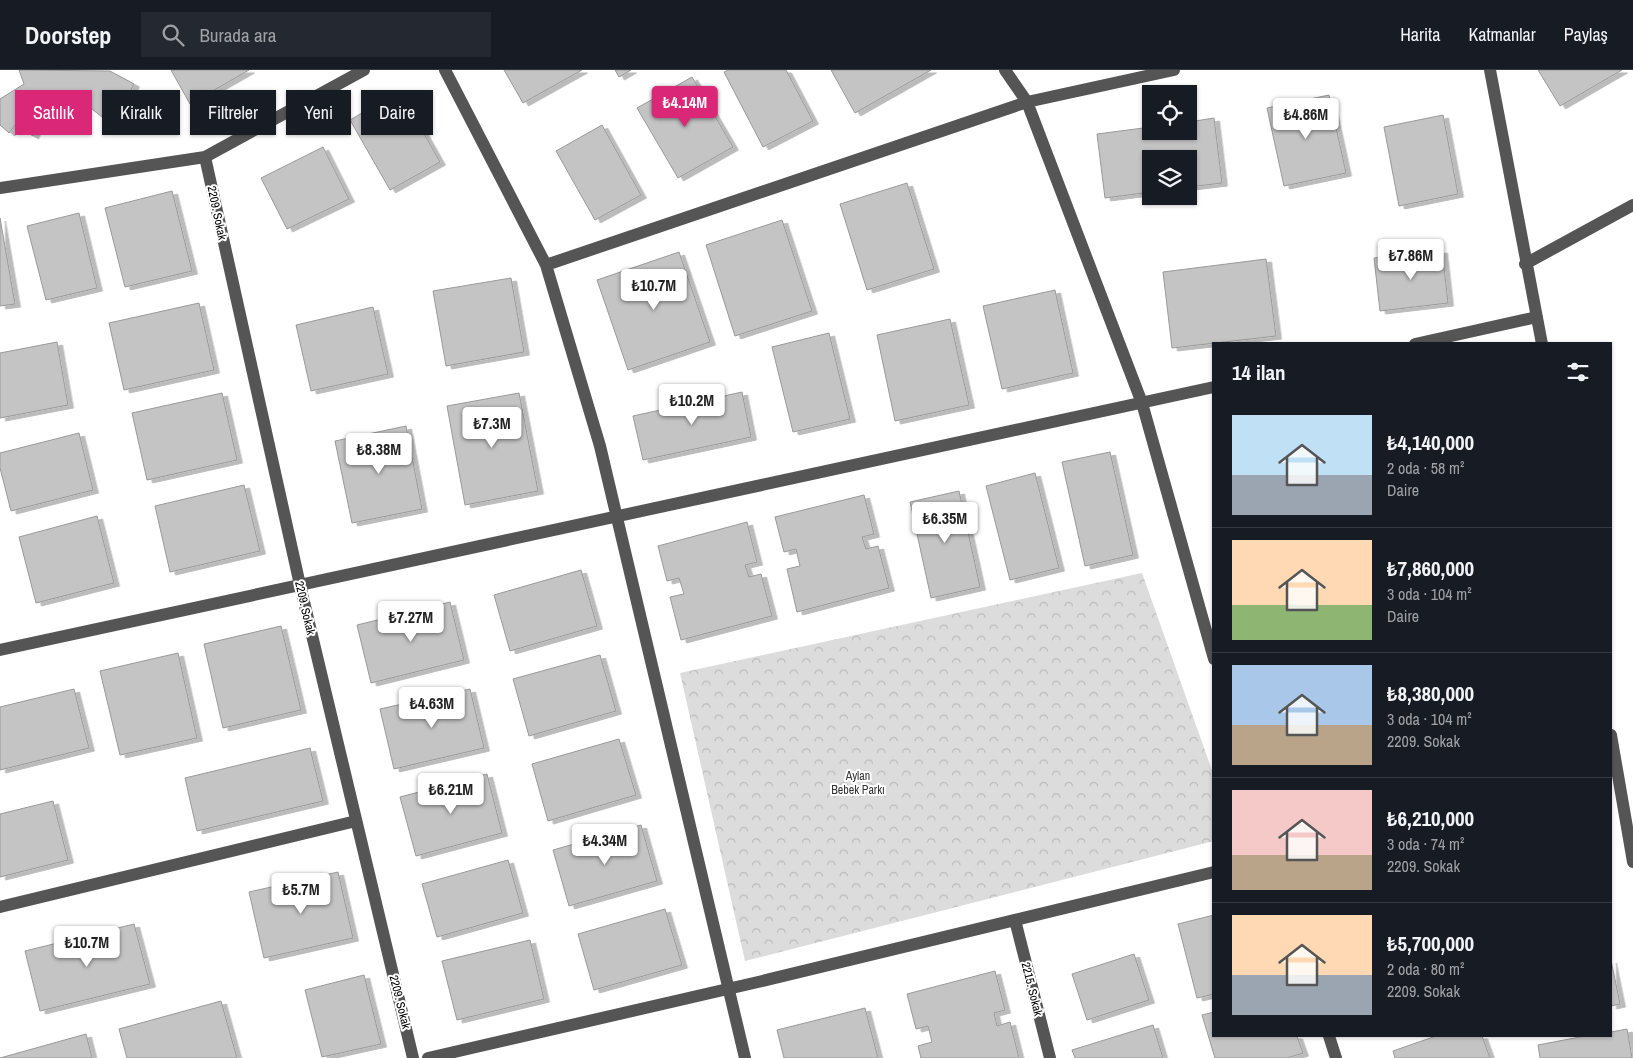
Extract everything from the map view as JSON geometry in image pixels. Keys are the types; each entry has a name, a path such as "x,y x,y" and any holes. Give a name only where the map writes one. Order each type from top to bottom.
{"street":[{"path":"0,188 205,157 364,70"},
{"path":"445,70 546,265 600,446 745,1058"},
{"path":"1005,70 1027,102 1142,403 1212,652"},
{"path":"546,265 1027,102 1174,70"},
{"path":"1490,70 1525,264 1542,342"},
{"name":"2209. Sokak","path":"205,157 300,585 413,1058"},
{"path":"1525,264 1633,205"},
{"path":"1424,342 1537,317"},
{"path":"0,650 1212,388"},
{"path":"1612,745 1616,786 1633,862"},
{"path":"0,907 356,821"},
{"path":"428,1058 729,989 1212,872"},
{"name":"2215. Sokak","path":"1014,920 1050,1058"},
{"path":"1329,1037 1336,1058"}],"green space":[{"name":"Aylan Bebek Parkı","path":"1142,573 1212,770 1212,842 745,961 680,673"}],"building":[{"path":"19,70 110,71 134,84 131,90 102,90 102,117 92,109 92,90 15,90 15,125 9,133 0,125 0,99 24,84"},
{"path":"171,70 249,70 214,90 190,90 190,104"},
{"path":"504,70 582,70 523,103"},
{"path":"615,70 631,70 619,77"},
{"path":"728,70 786,70 813,121 763,147 724,72"},
{"path":"831,70 931,70 855,113"},
{"path":"1538,70 1622,70 1560,106"},
{"path":"692,77 733,147 678,178 637,108"},
{"path":"1329,95 1346,173 1284,186 1267,108"},
{"path":"361,114 361,135 425,135 440,162 390,190 351,119"},
{"path":"1443,115 1458,194 1399,206 1384,127"},
{"path":"1214,118 1222,183 1197,186 1197,150 1142,150 1142,193 1105,198 1097,134 1142,128 1142,140 1197,140 1197,121"},
{"path":"602,125 641,195 595,220 556,151"},
{"path":"323,147 349,199 287,229 261,178"},
{"path":"907,183 934,269 867,290 840,204"},
{"path":"172,191 192,271 125,287 105,208"},
{"path":"79,213 97,288 46,300 27,226"},
{"path":"0,218 15,304 0,306"},
{"path":"782,220 812,311 735,336 706,245"},
{"path":"1442,250 1448,303 1380,311 1374,258"},
{"path":"679,252 710,342 628,370 597,280"},
{"path":"1266,259 1276,336 1172,348 1163,272"},
{"path":"511,278 524,352 446,366 433,291"},
{"path":"1055,290 1073,373 1002,389 983,306"},
{"path":"199,303 214,370 124,390 109,323"},
{"path":"373,307 388,374 311,391 296,325"},
{"path":"950,319 969,405 895,421 877,335"},
{"path":"829,333 850,419 793,432 772,347"},
{"path":"57,342 68,405 0,418 0,353"},
{"path":"742,392 751,437 643,460 633,416"},
{"path":"222,393 237,460 147,480 132,413"},
{"path":"519,393 538,491 465,505 447,406"},
{"path":"406,426 422,509 352,523 335,441"},
{"path":"79,433 93,490 11,511 0,468 0,453"},
{"path":"1110,452 1133,555 1085,566 1062,462"},
{"path":"1035,473 1059,568 1010,580 986,486"},
{"path":"244,485 260,551 170,572 155,506"},
{"path":"959,491 980,587 931,598 910,502"},
{"path":"864,495 874,534 862,537 866,549 878,546 889,588 797,612 787,569 800,566 796,549 784,552 775,517"},
{"path":"97,516 114,583 36,603 19,537"},
{"path":"747,522 757,562 745,565 749,577 761,574 772,616 681,640 670,597 684,594 679,578 667,581 658,546"},
{"path":"581,570 597,626 510,651 494,595"},
{"path":"450,602 464,660 371,683 357,625"},
{"path":"281,626 301,710 223,728 204,644"},
{"path":"178,653 197,738 120,755 100,671"},
{"path":"600,655 616,711 529,736 513,679"},
{"path":"74,689 89,748 0,770 0,707"},
{"path":"470,689 484,748 394,769 380,709"},
{"path":"619,739 636,795 548,821 532,764"},
{"path":"310,748 323,801 197,831 185,778"},
{"path":"487,774 502,833 416,856 400,797"},
{"path":"53,801 68,860 0,877 0,814"},
{"path":"641,825 657,881 569,906 553,850"},
{"path":"508,860 523,913 437,937 422,884"},
{"path":"338,872 353,938 264,958 249,892"},
{"path":"665,909 682,965 594,990 578,934"},
{"path":"1212,916 1212,994 1197,998 1178,924"},
{"path":"134,924 150,984 40,1011 25,951"},
{"path":"530,940 544,999 457,1020 442,961"},
{"path":"1134,954 1149,1000 1087,1020 1072,974"},
{"path":"1612,965 1620,1004 1612,1006"},
{"path":"995,971 1005,1010 994,1013 997,1026 1010,1022 1019,1058 921,1058 918,1046 932,1042 928,1026 916,1029 907,994"},
{"path":"364,975 381,1044 322,1057 305,990"},
{"path":"221,1001 237,1058 127,1058 119,1029"},
{"path":"865,1008 878,1058 784,1058 777,1030"},
{"path":"1212,1012 1212,1037 1297,1037 1303,1053 1287,1058 1215,1058 1202,1015"},
{"path":"1153,1025 1163,1058 1075,1058 1072,1050"},
{"path":"1627,1029 1632,1058 1540,1058 1538,1045 1580,1037 1612,1037 1612,1032"},
{"path":"86,1034 92,1058 0,1058"},
{"path":"1433,1037 1482,1037 1490,1058 1395,1058 1393,1051"}]}
